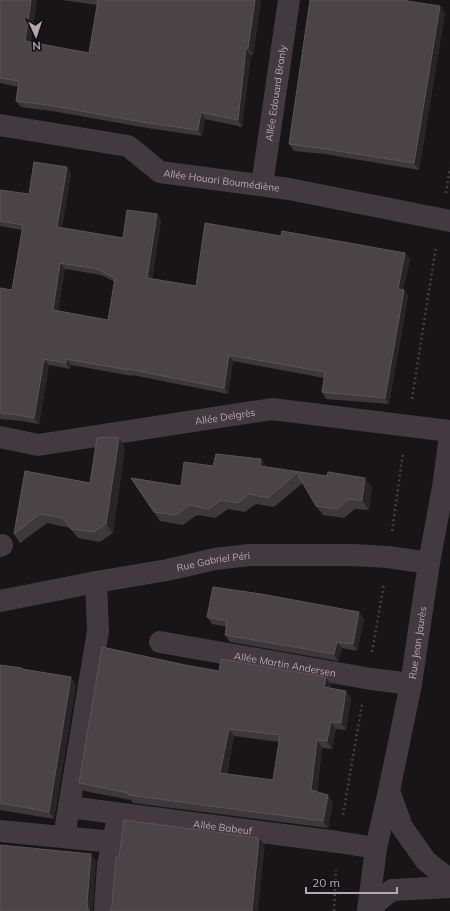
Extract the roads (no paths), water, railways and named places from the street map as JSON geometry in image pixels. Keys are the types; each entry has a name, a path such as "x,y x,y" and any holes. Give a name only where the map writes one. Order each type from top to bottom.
{"street":[{"name":"Allée Edouard Branly","path":"262,185 289,0"},
{"name":"Allée Houari Boumédiène","path":"0,125 128,146 160,172 262,185 450,221"},
{"name":"Allée Delgrès","path":"0,437 38,444 272,409 450,431"},
{"name":"Rue Jean Jaurès","path":"368,910 376,848 411,684 429,563 446,487 450,436"},
{"name":"Rue Gabriel Péri","path":"0,601 167,570 215,559 249,555 388,557 429,563"},
{"path":"64,837 98,631 96,582"},
{"name":"Allée Martin Andersen","path":"160,642 367,678 411,684"},
{"path":"389,792 402,827 426,861 450,880"},
{"name":"Allée Babeuf","path":"69,807 376,848"},
{"path":"105,911 108,865 118,814"},
{"path":"0,831 113,842"},
{"path":"368,910 392,890 450,887"}]}
